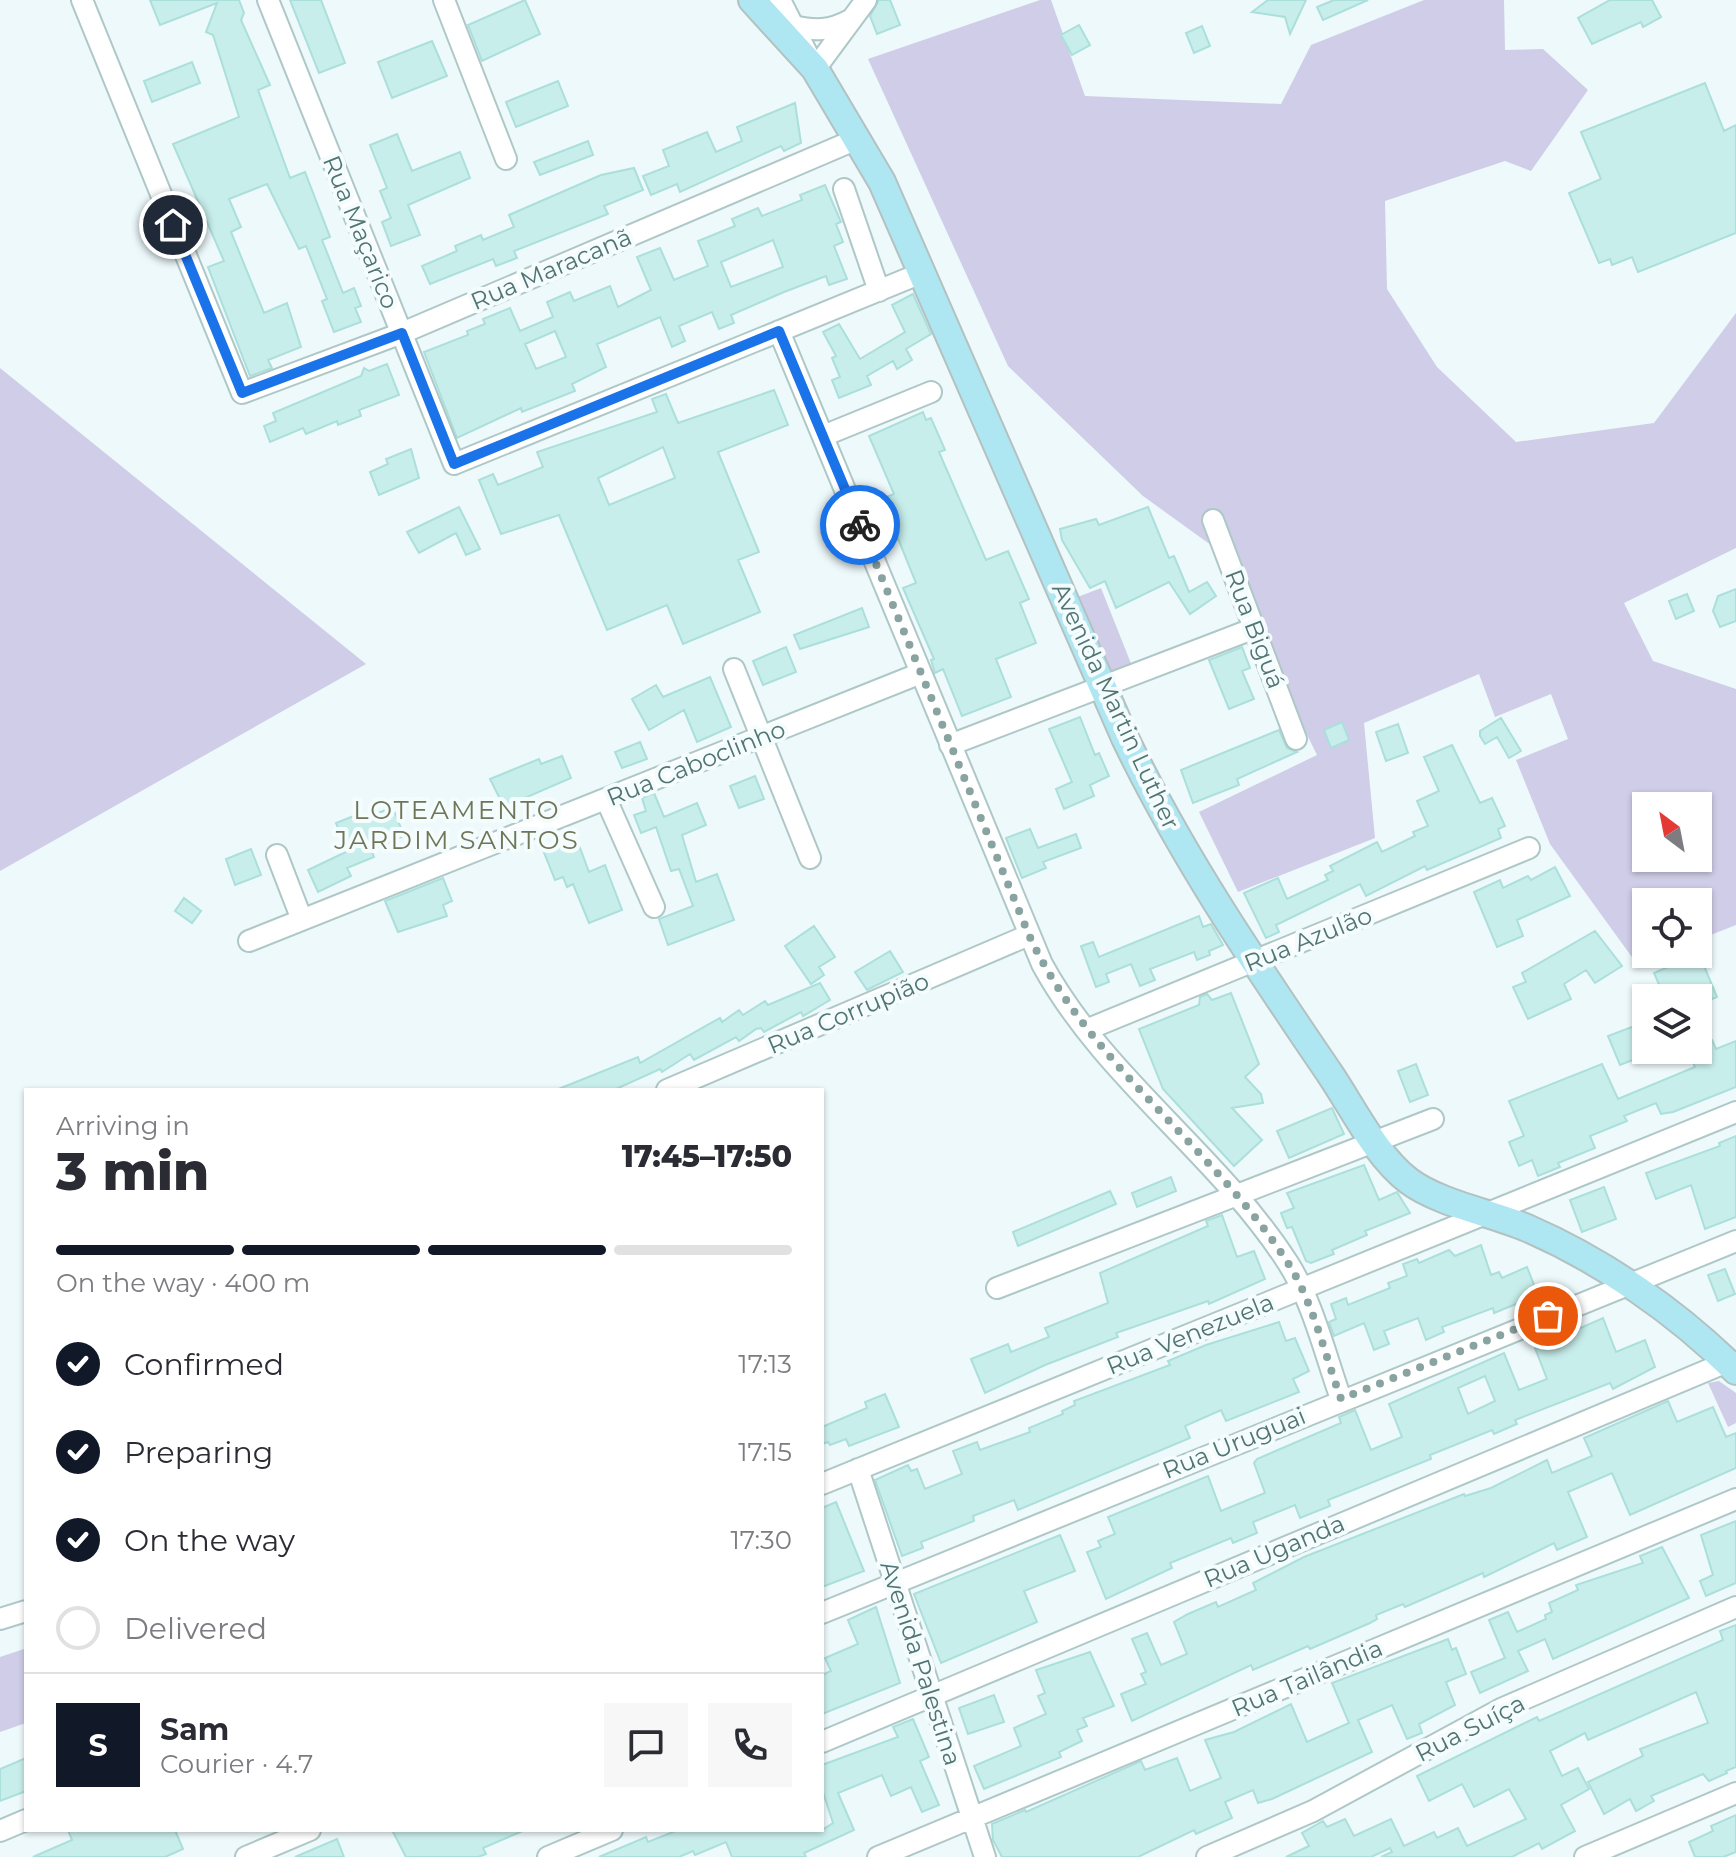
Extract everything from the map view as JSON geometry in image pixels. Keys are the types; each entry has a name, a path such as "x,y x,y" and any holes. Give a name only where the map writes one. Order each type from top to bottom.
{"main road":[{"name":"Avenida Martin Luther","path":"752,0 815,69 857,139 924,272 1103,686 1166,821 1254,961 1376,1141 1411,1183 1567,1247 1627,1284 1731,1366"}],"street":[{"name":"Rua Maracanã","path":"82,0 242,393 402,333 857,139"},
{"name":"Rua Maçarico","path":"268,0 454,464 779,331"},
{"path":"444,0 506,159"},
{"path":"780,0 815,69 866,0"},
{"path":"793,26 814,31 836,28 855,18"},
{"path":"844,189 879,291"},
{"path":"924,272 779,331 1029,935 1055,987 1086,1030 1236,1196 1289,1264 1341,1399"},
{"path":"823,436 931,392"},
{"name":"Rua Biguá","path":"1213,520 1296,739"},
{"path":"950,745 1255,628"},
{"path":"734,669 810,858"},
{"name":"Rua Caboclinho","path":"249,941 921,673"},
{"path":"606,799 654,907"},
{"name":"Rua Azulão","path":"1086,1030 1529,848"},
{"path":"277,855 302,920"},
{"name":"Rua Corrupião","path":"672,1088 1029,935"},
{"name":"Rua Venezuela","path":"824,1483 1736,1112"},
{"path":"997,1288 1433,1119"},
{"name":"Rua Uruguai","path":"824,1612 1341,1399 1736,1241"},
{"name":"Rua Uganda","path":"824,1741 1731,1366"},
{"name":"Avenida Palestina","path":"858,1469 985,1857"},
{"name":"Rua Tailândia","path":"878,1857 1736,1499"},
{"name":"Rua Suíça","path":"1207,1857 1313,1811 1501,1709 1736,1607"},
{"path":"0,1619 24,1612"},
{"path":"1585,1857 1736,1793"},
{"path":"0,1831 24,1821"},
{"path":"246,1857 305,1832"},
{"path":"548,1857 607,1832"}],"shaded area":[{"path":"1040,0 1051,0 1085,96 1281,104 1311,45 1424,0 1504,0 1505,50 1543,49 1588,90 1531,171 1505,161 1385,201 1387,289 1437,367 1516,442 1654,423 1736,313 1736,548 1624,603 1653,661 1736,689 1736,925 1712,934 1712,888 1632,888 1632,957 1550,844 1516,760 1568,739 1551,694 1495,717 1479,674 1364,723 1375,838 1238,892 1199,812 1317,755 1215,548 1143,496 1008,366 868,59"},
{"path":"0,368 366,664 0,871"},
{"path":"1101,588 1132,666 1107,677 1075,598"},
{"path":"1719,1381 1736,1393 1736,1423 1728,1427 1708,1383"},
{"path":"24,1649 24,1724 0,1732 0,1657"}],"building":[{"path":"150,0 239,0 244,13 241,20 270,85 258,90 290,178 305,172 330,237 322,240 343,293 354,288 361,306 355,308 361,322 334,332 322,301 327,299 306,246 299,249 267,184 229,199 241,227 231,232 264,313 287,303 301,347 268,360 272,368 250,376 208,267 224,261 173,144 239,117 213,35 206,32 217,3 160,25"},
{"path":"290,0 321,0 345,63 319,73"},
{"path":"525,0 540,34 482,61 468,25"},
{"path":"879,0 890,0 900,25 877,34 870,16"},
{"path":"1268,0 1306,0 1290,34 1285,17 1252,12"},
{"path":"1334,0 1368,0 1323,20 1317,7"},
{"path":"1610,0 1652,0 1661,17 1643,27 1641,22 1592,44 1578,18"},
{"path":"1079,25 1090,45 1072,55 1061,35"},
{"path":"1202,26 1210,46 1194,53 1186,33"},
{"path":"432,41 447,76 392,98 378,62"},
{"path":"192,62 200,83 152,102 144,81"},
{"path":"558,81 568,106 516,127 506,102"},
{"path":"1705,83 1724,131 1736,125 1736,233 1638,272 1632,257 1612,265 1610,259 1599,263 1569,193 1601,179 1581,132"},
{"path":"795,103 801,143 784,151 781,146 680,192 677,184 651,195 643,176 669,166 663,150 707,132 716,152 742,141 737,127"},
{"path":"397,134 412,171 460,152 470,178 408,205 420,235 391,246 382,222 391,218 380,191 387,188 370,145"},
{"path":"588,141 593,155 540,175 534,162"},
{"path":"634,168 643,190 604,206 608,214 514,251 517,258 496,266 493,259 430,284 422,266 457,251 455,246 481,235 483,240 514,227 509,215 601,175"},
{"path":"825,185 841,222 836,224 843,242 834,246 847,279 829,285 826,276 784,292 731,315 734,323 719,329 712,312 679,326 685,341 672,347 660,317 597,344 606,367 572,384 575,391 522,412 521,408 457,438 424,352 468,335 467,331 485,324 483,319 510,308 520,331 553,317 547,302 570,292 574,301 610,286 618,307 651,290 637,257 660,248 674,280 708,266 698,241 735,226 732,219 758,208 762,216 802,200 800,195","holes":["773,240 783,267 731,287 721,262","555,331 566,357 536,369 525,344"]},
{"path":"913,294 931,334 906,349 912,360 897,369 893,361 867,376 871,385 839,398 832,380 840,377 832,358 836,356 823,332 839,324 860,359 905,332 892,305"},
{"path":"387,364 399,395 359,410 361,416 338,425 337,421 306,434 303,428 270,442 264,426 276,421 273,413 361,376 364,368 369,371"},
{"path":"774,390 788,425 718,452 759,552 738,560 760,612 683,644 667,605 607,630 559,515 501,534 479,480 493,474 498,485 543,467 537,452 657,412 652,399 666,394 678,423","holes":["663,447 675,478 609,505 598,478"]},
{"path":"923,412 926,420 931,418 945,450 939,452 986,560 1008,551 1029,599 1020,603 1036,643 996,659 1011,697 962,716 943,669 935,673 931,660 934,659 903,588 916,583 882,499 894,494 869,436"},
{"path":"411,449 419,478 379,495 370,472 388,464 386,459"},
{"path":"459,507 480,549 466,555 456,533 419,553 407,532"},
{"path":"1148,507 1169,558 1174,556 1189,592 1207,582 1216,596 1190,614 1169,582 1116,608 1105,581 1090,588 1062,540 1060,529 1096,519 1099,525"},
{"path":"1736,589 1736,621 1720,627 1713,611 1718,596"},
{"path":"1687,594 1694,611 1676,619 1669,601"},
{"path":"862,608 869,627 800,649 794,635"},
{"path":"786,647 796,672 763,685 753,661"},
{"path":"1242,647 1250,668 1242,671 1254,699 1229,709 1209,660"},
{"path":"710,677 731,727 697,742 684,710 649,730 632,699 656,685 663,697"},
{"path":"1080,717 1095,755 1099,753 1109,776 1090,785 1094,796 1064,809 1056,789 1072,782 1049,729"},
{"path":"1501,718 1521,751 1509,758 1497,737 1485,744 1480,736 1480,731"},
{"path":"1342,722 1349,740 1331,748 1324,730"},
{"path":"1398,724 1408,753 1386,761 1376,732"},
{"path":"1279,730 1287,748 1297,752 1237,779 1239,785 1193,803 1181,770"},
{"path":"640,742 647,759 622,768 615,752"},
{"path":"1452,745 1480,803 1492,798 1505,826 1498,829 1501,838 1427,870 1425,866 1366,896 1360,884 1276,925 1279,932 1266,938 1244,893 1278,878 1287,899 1328,880 1325,875 1333,871 1330,866 1377,842 1382,852 1415,836 1413,832 1428,826 1417,801 1439,791 1424,757"},
{"path":"562,756 571,778 504,807 490,779 539,759 541,764"},
{"path":"755,776 764,799 739,808 730,786"},
{"path":"654,793 664,817 697,803 706,825 682,835 696,882 717,874 734,920 668,945 659,919 693,906 679,869 671,871 656,827 641,833 634,815 646,811 642,798"},
{"path":"385,810 387,816 395,813 404,836 371,850 374,857 347,868 351,876 318,892 308,870 348,851 336,823 356,815 359,821"},
{"path":"1030,829 1038,848 1076,834 1081,848 1043,862 1046,868 1022,878 1006,838"},
{"path":"576,837 589,872 605,865 622,910 589,923 573,884 567,887 563,877 555,880 543,850"},
{"path":"251,849 261,875 235,885 226,859"},
{"path":"1555,867 1570,896 1517,920 1523,936 1497,947 1474,892 1500,880 1503,888 1528,876 1531,880"},
{"path":"443,878 452,901 443,905 447,916 398,932 385,901"},
{"path":"184,898 201,911 192,923 175,911"},
{"path":"1199,916 1203,927 1211,924 1223,945 1209,951 1210,955 1197,960 1194,952 1150,969 1155,980 1140,986 1131,964 1106,974 1109,982 1096,987 1081,946 1093,942 1099,957"},
{"path":"814,926 835,957 819,967 824,975 811,984 785,946"},
{"path":"1595,931 1622,966 1595,983 1586,970 1564,984 1571,999 1528,1019 1513,987 1526,982 1522,973"},
{"path":"890,951 903,972 867,990 855,972"},
{"path":"1666,968 1705,968 1712,984 1659,984 1654,973"},
{"path":"820,983 830,1000 803,1016 801,1012 764,1032 761,1028 756,1029 739,1041 736,1037 694,1060 690,1054 662,1072 660,1069 618,1088 561,1088 638,1057 640,1063 720,1018 722,1022 739,1010 743,1015 765,1001 768,1005"},
{"path":"1231,993 1259,1064 1245,1077 1261,1094 1263,1103 1232,1108 1262,1140 1234,1166 1163,1089 1139,1029 1199,1005 1200,997 1207,994 1212,1000"},
{"path":"1632,1027 1632,1060 1620,1065 1608,1036"},
{"path":"1712,1040 1716,1049 1736,1041 1736,1087 1673,1112 1661,1114 1656,1103 1624,1116 1627,1121 1590,1136 1595,1148 1558,1163 1560,1167 1538,1176 1532,1160 1519,1166 1509,1142 1524,1136 1509,1101 1602,1064 1618,1099 1695,1067 1694,1064 1712,1064"},
{"path":"1416,1064 1428,1095 1410,1102 1398,1071"},
{"path":"1332,1108 1344,1134 1289,1158 1277,1131"},
{"path":"1736,1136 1736,1217 1705,1229 1691,1185 1656,1199 1646,1173 1720,1146 1719,1143"},
{"path":"1364,1165 1379,1200 1397,1192 1410,1213 1365,1231 1367,1235 1332,1250 1334,1254 1311,1263 1306,1261 1292,1227 1287,1228 1281,1213 1294,1208 1287,1193"},
{"path":"1171,1177 1176,1191 1137,1207 1132,1193"},
{"path":"1604,1187 1616,1219 1582,1232 1570,1200"},
{"path":"1110,1191 1116,1204 1018,1246 1013,1232"},
{"path":"1222,1215 1237,1257 1254,1251 1265,1279 1209,1304 1208,1301 1116,1333 1118,1337 1045,1365 985,1393 971,1359 1008,1344 1011,1352 1049,1337 1045,1328 1108,1303 1100,1273 1208,1226 1206,1221"},
{"path":"1481,1245 1491,1275 1499,1272 1502,1278 1527,1267 1538,1295 1494,1313 1493,1308 1442,1327 1444,1332 1426,1340 1418,1318 1384,1331 1389,1344 1374,1350 1364,1323 1334,1336 1329,1322 1336,1319 1331,1304 1346,1298 1348,1305 1390,1288 1388,1283 1407,1276 1403,1264 1417,1259 1419,1263 1449,1250 1455,1256"},
{"path":"1725,1269 1735,1294 1718,1301 1708,1275"},
{"path":"1603,1318 1616,1352 1645,1340 1655,1367 1613,1389 1610,1383 1515,1420 1517,1424 1494,1434 1492,1430 1430,1455 1431,1459 1328,1500 1330,1506 1300,1518 1295,1505 1253,1522 1257,1533 1233,1543 1231,1538 1170,1563 1172,1568 1106,1599 1087,1552 1101,1547 1098,1541 1115,1534 1108,1517 1208,1476 1221,1511 1265,1493 1254,1463 1257,1459 1341,1423 1339,1417 1355,1410 1371,1450 1402,1437 1389,1404 1504,1353 1519,1390 1547,1379 1535,1348","holes":["1485,1376 1495,1401 1468,1414 1458,1388"]},
{"path":"1279,1322 1286,1341 1295,1338 1309,1371 1293,1379 1299,1392 1226,1421 1221,1410 1185,1426 1190,1438 1018,1510 1014,1500 973,1516 974,1521 921,1542 923,1548 902,1556 875,1480 908,1465 911,1471 917,1469 925,1489 962,1474 953,1451 977,1442 980,1450 1030,1432 1029,1428 1063,1414 1062,1411 1075,1405 1074,1401 1170,1365 1168,1361 1206,1345"},
{"path":"885,1394 899,1427 849,1446 846,1439 830,1445 824,1443 824,1426 867,1408 865,1402"},
{"path":"1668,1401 1677,1422 1713,1407 1726,1437 1736,1433 1736,1468 1630,1515 1612,1473 1568,1492 1587,1537 1557,1550 1554,1543 1484,1577 1483,1573 1405,1607 1403,1604 1376,1615 1377,1619 1370,1623 1310,1649 1308,1646 1253,1670 1251,1665 1132,1721 1121,1694 1146,1684 1141,1674 1146,1672 1132,1639 1147,1633 1161,1665 1187,1654 1174,1622 1188,1614 1216,1602 1218,1607 1256,1590 1253,1583 1304,1557 1464,1494 1491,1488 1547,1460 1552,1473 1592,1456 1584,1438"},
{"path":"836,1502 864,1571 824,1586 824,1507"},
{"path":"1736,1521 1736,1583 1706,1596 1700,1581 1713,1575 1701,1535"},
{"path":"1060,1535 1075,1571 1024,1591 1037,1622 941,1663 914,1594"},
{"path":"1662,1547 1689,1598 1553,1659 1545,1639 1518,1651 1528,1671 1480,1693 1471,1672 1505,1658 1489,1620 1508,1612 1517,1632 1546,1619 1545,1615 1552,1612 1549,1603 1578,1590 1576,1585 1643,1563 1640,1556"},
{"path":"876,1607 900,1683 824,1713 824,1674 831,1671 825,1658 858,1644 848,1620"},
{"path":"1736,1625 1736,1767 1727,1773 1709,1781 1703,1774 1651,1796 1654,1801 1636,1811 1630,1799 1604,1814 1588,1782 1643,1756 1640,1749 1708,1723 1696,1692 1588,1740 1585,1733 1550,1751 1562,1776 1578,1768 1589,1789 1561,1805 1575,1831 1542,1849 1539,1843 1512,1857 1381,1857 1392,1852 1390,1848 1371,1857 1286,1857 1309,1846 1302,1833 1323,1821 1327,1827 1345,1819 1354,1836 1391,1819 1404,1846 1434,1832 1437,1838 1458,1828 1467,1846 1526,1819 1509,1789 1474,1807 1462,1784 1429,1801 1417,1776 1537,1717 1539,1721 1723,1640 1720,1631"},
{"path":"1448,1639 1452,1650 1456,1648 1466,1674 1446,1682 1455,1705 1419,1724 1422,1733 1407,1739 1392,1705 1358,1720 1372,1752 1272,1799 1258,1803 1253,1790 1225,1802 1232,1818 1196,1834 1194,1830 1138,1857 1002,1857 993,1840 992,1824 1141,1761 1145,1770 1177,1758 1190,1791 1221,1778 1205,1740 1234,1732 1291,1704 1307,1742 1349,1723 1332,1683"},
{"path":"1090,1652 1114,1706 1083,1718 1087,1726 1077,1730 1082,1741 1059,1752 1061,1757 984,1789 974,1766 1021,1746 1014,1728 1046,1714 1038,1696 1045,1693 1036,1670"},
{"path":"994,1695 1004,1722 968,1734 959,1708"},
{"path":"913,1719 929,1757 920,1761 939,1805 922,1812 911,1787 891,1796 882,1775 838,1793 854,1830 804,1853 806,1857 732,1857 726,1842 695,1855 693,1851 679,1857 599,1857 646,1837 648,1842 673,1832 824,1832 833,1823 824,1795 824,1764 898,1737 893,1727"},
{"path":"24,1759 24,1792 0,1801 0,1769"},
{"path":"1736,1815 1736,1852 1723,1857 1695,1857 1689,1842 1713,1831 1711,1826"},
{"path":"69,1832 176,1832 183,1849 165,1857 33,1857 72,1840"},
{"path":"393,1832 520,1832 483,1848 486,1854 478,1857 406,1857"},
{"path":"337,1839 344,1857 295,1857"}],"way so far":[{"path":"860,525 1042,964 1086,1030 1236,1196 1289,1264 1341,1399 1548,1316"}],"district":[{"name":"LOTEAMENTO JARDIM SANTOS","path":"457,825"}],"route":[{"path":"173,225 242,393 402,333 454,464 779,331 860,525"}]}
